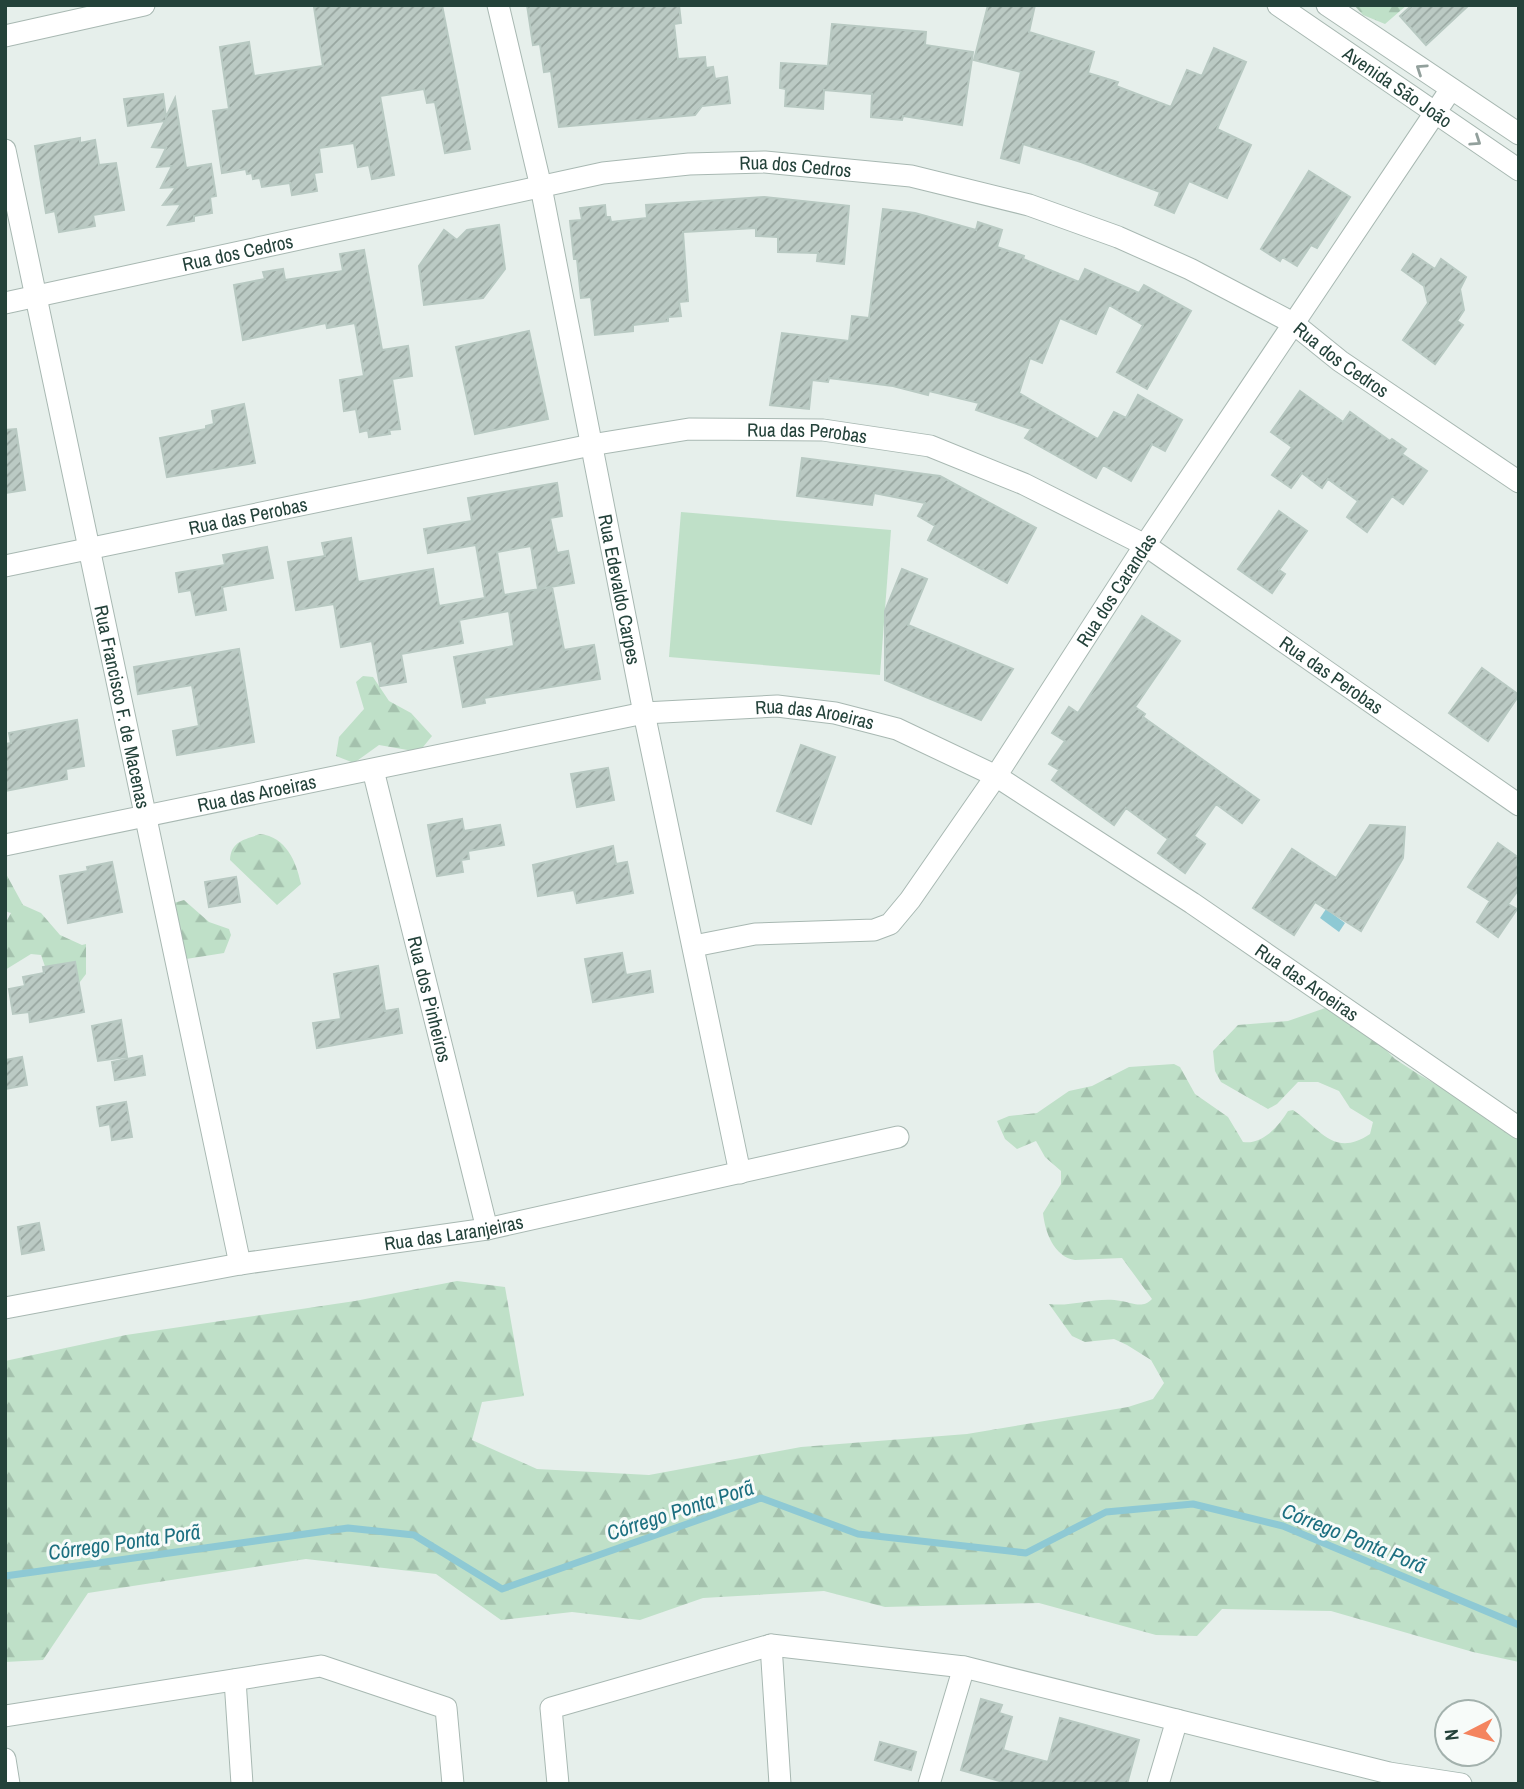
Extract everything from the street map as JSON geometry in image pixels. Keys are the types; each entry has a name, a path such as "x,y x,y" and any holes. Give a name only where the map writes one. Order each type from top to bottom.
{"street":[{"path":"5,36 144,5"},
{"name":"Rua Edevaldo Carpes","path":"498,5 541,187 644,713 740,1173"},
{"name":"Avenida São João","path":"1278,5 1519,170"},
{"name":"Avenida São João","path":"1327,5 1519,134"},
{"name":"Rua dos Carandas","path":"694,946 755,934 805,930 859,931 890,924 910,901 996,776 1145,545 1451,89"},
{"name":"Rua Francisco F. de Macenas","path":"5,150 34,298 240,1264"},
{"name":"Rua dos Cedros","path":"5,303 603,173 765,162 911,176 1029,205 1118,237 1191,269 1293,323 1340,361 1519,482"},
{"name":"Rua das Perobas","path":"5,566 592,445 703,429 823,430 930,446 1024,484 1145,545 1519,805"},
{"name":"Rua das Aroeiras","path":"5,845 644,713 777,706 835,713 897,729 996,776 1192,903 1519,1128"},
{"name":"Rua dos Pinheiros","path":"373,770 487,1229"},
{"name":"Rua das Laranjeiras","path":"5,1308 240,1264 487,1229 898,1137"},
{"path":"771,1645 780,1784"},
{"path":"558,1784 551,1708 771,1645 964,1667 1177,1720 1388,1778 1461,1784"},
{"path":"5,1716 321,1667 446,1708 453,1784"},
{"path":"929,1784 964,1667"},
{"path":"234,1680 243,1784"},
{"path":"1158,1784 1177,1720"},
{"path":"5,1759 9,1784"}],"green space":[{"path":"1354,5 1407,5 1385,24 1363,15"},
{"path":"681,512 891,530 880,675 669,657"},
{"path":"363,676 373,677 389,701 411,713 432,736 419,752 379,745 354,763 336,756 339,737 364,709 356,682"},
{"path":"260,834 283,845 293,859 301,884 277,905 230,860 236,845"},
{"path":"5,872 23,905 41,913 60,935 82,945 86,944 86,974 73,991 54,992 41,955 31,954 5,970 5,924 11,913 5,911"},
{"path":"184,900 209,922 229,929 231,935 224,953 186,959 167,905"},
{"path":"1328,1007 1354,1018 1395,1059 1519,1132 1519,1662 1473,1652 1331,1611 1222,1609 1197,1636 1156,1635 1039,1603 885,1607 824,1591 703,1598 640,1620 572,1612 501,1620 436,1574 306,1559 88,1593 43,1660 5,1662 5,1361 126,1335 355,1301 457,1281 505,1287 524,1396 482,1402 472,1440 537,1469 649,1475 801,1447 967,1434 1128,1407 1153,1399 1164,1383 1151,1360 1114,1339 1085,1342 1072,1336 1049,1304 1112,1300 1141,1305 1152,1299 1122,1258 1075,1260 1056,1249 1048,1235 1043,1213 1061,1184 1061,1171 1045,1157 1036,1141 1017,1149 1005,1139 997,1121 1009,1116 1037,1113 1069,1091 1092,1086 1129,1067 1174,1064 1180,1067 1195,1094 1228,1117 1243,1142 1257,1141 1275,1128 1288,1111 1293,1110 1327,1138 1346,1143 1357,1141 1370,1134 1373,1122 1350,1108 1339,1091 1318,1082 1298,1082 1277,1104 1268,1109 1221,1082 1215,1071 1213,1051 1238,1025 1288,1021"}],"water":[{"path":"1326,909 1345,923 1339,932 1320,918"}],"building":[{"path":"442,5 470,149 445,153 435,102 427,103 424,89 380,96 394,175 372,179 369,165 358,167 354,143 319,148 322,172 314,173 317,191 292,195 290,183 262,187 260,178 253,179 252,173 247,174 246,169 222,173 213,111 229,109 220,47 249,42 254,76 323,66 314,7"},
{"path":"527,5 679,5 681,23 674,24 678,59 705,57 706,68 713,67 715,79 727,77 730,103 702,106 695,115 559,127 551,71 544,72 540,44 533,45"},
{"path":"988,5 1035,5 1029,32 1094,52 1088,73 1118,82 1116,86 1171,107 1187,70 1202,76 1214,48 1246,62 1217,129 1251,145 1227,198 1189,181 1174,213 1155,205 1160,192 1081,162 1023,144 1019,163 1001,158 1021,72 974,60"},
{"path":"1412,5 1469,5 1426,45 1400,16"},
{"path":"832,24 926,32 925,45 973,52 962,125 903,116 902,120 871,117 872,94 824,90 823,109 785,106 786,89 780,88 781,63 828,66"},
{"path":"163,94 166,117 175,98 186,168 211,164 216,196 210,197 212,213 194,216 194,221 168,225 181,204 163,205 176,187 161,188 172,166 157,167 166,148 152,147 165,121 128,126 124,99"},
{"path":"80,138 80,143 95,140 99,165 116,163 124,210 93,215 95,226 59,232 55,211 46,213 35,146"},
{"path":"1309,171 1350,197 1317,248 1311,245 1297,266 1282,257 1280,261 1261,249"},
{"path":"764,197 849,206 844,264 817,261 818,253 778,252 778,237 756,236 756,228 683,232 688,301 679,302 681,316 668,317 668,321 633,325 633,331 595,335 591,297 581,298 577,259 574,259 570,221 582,220 580,208 605,205 606,217 610,217 611,222 647,218 646,205"},
{"path":"883,209 915,213 976,230 978,222 1002,230 997,247 1024,256 1023,259 1079,282 1085,269 1139,293 1144,285 1191,311 1147,389 1117,372 1143,325 1109,305 1096,334 1060,318 1042,363 1030,358 1019,393 1098,439 1114,412 1126,418 1138,395 1182,420 1165,451 1152,444 1131,481 1103,465 1096,478 1025,438 1031,429 976,410 979,403 929,391 928,395 893,386 829,378 828,382 812,380 809,409 770,405 782,333 849,341 852,316 869,318"},
{"path":"499,225 505,269 483,298 424,305 419,266 444,230 457,240 467,230"},
{"path":"364,250 382,350 408,346 412,376 392,379 400,429 389,430 390,434 369,437 368,430 360,432 356,409 344,411 340,380 364,376 355,323 327,328 326,323 243,340 234,285 265,279 263,272 283,269 285,280 343,271 340,254"},
{"path":"1413,254 1435,269 1441,259 1466,277 1460,289 1464,310 1457,321 1463,325 1435,364 1403,340 1428,303 1424,286 1402,270"},
{"path":"529,331 548,419 475,434 456,347"},
{"path":"1300,391 1343,422 1350,412 1390,441 1392,439 1406,449 1402,454 1427,471 1403,504 1392,496 1367,532 1347,517 1358,501 1328,479 1322,488 1302,473 1291,488 1272,475 1292,447 1271,432"},
{"path":"244,404 255,463 167,477 160,438 206,429 206,426 214,424 212,411"},
{"path":"16,429 25,490 5,493 5,430"},
{"path":"802,458 940,476 1036,528 1007,583 928,540 935,526 918,516 925,503 874,493 872,505 797,496"},
{"path":"557,483 562,516 550,518 557,553 568,551 574,583 538,589 531,546 497,552 504,595 552,587 564,650 594,645 600,679 484,698 485,703 463,707 454,657 514,646 509,611 459,620 463,643 401,654 406,682 380,686 372,641 341,647 334,604 296,610 288,562 325,556 322,543 351,538 358,582 433,569 439,606 485,598 476,545 428,553 424,529 472,521 468,498"},
{"path":"1279,511 1307,531 1279,570 1285,574 1272,593 1238,569"},
{"path":"267,547 273,578 222,587 226,610 196,615 191,590 179,592 176,573 225,565 223,555"},
{"path":"902,569 927,579 908,625 1013,669 981,720 885,680 885,611"},
{"path":"1142,616 1180,641 1135,707 1145,714 1143,717 1259,800 1242,823 1216,804 1194,836 1205,844 1185,873 1158,853 1168,839 1126,808 1114,825 1052,780 1059,770 1049,764 1065,741 1052,733 1069,707 1078,713"},
{"path":"239,649 254,742 177,755 173,731 199,726 192,685 138,694 134,667"},
{"path":"1482,668 1519,695 1488,741 1449,713"},
{"path":"77,720 84,766 66,769 67,779 5,791 5,744 11,743 9,733"},
{"path":"801,745 835,757 811,824 777,811"},
{"path":"608,768 614,800 577,807 571,774"},
{"path":"462,819 464,831 500,825 504,845 468,851 469,859 461,860 463,872 437,876 428,825"},
{"path":"1370,825 1405,827 1403,858 1361,931 1315,902 1294,935 1253,908 1292,849 1336,878"},
{"path":"1498,843 1519,858 1519,889 1508,904 1517,909 1498,937 1477,922 1490,901 1468,887"},
{"path":"613,846 616,864 627,862 633,893 577,903 574,890 538,896 533,865"},
{"path":"112,862 122,912 68,923 60,876 88,871 87,867"},
{"path":"236,877 240,902 209,907 205,882"},
{"path":"622,953 626,975 650,971 653,992 593,1002 585,959"},
{"path":"75,962 84,1012 30,1022 29,1012 13,1014 9,989 25,986 23,977 44,973 43,967"},
{"path":"378,966 385,1011 398,1009 402,1033 317,1048 313,1023 341,1019 334,974"},
{"path":"121,1020 127,1057 98,1061 92,1026"},
{"path":"142,1056 145,1075 115,1080 112,1062"},
{"path":"22,1057 27,1085 5,1089 5,1060"},
{"path":"126,1102 132,1137 112,1140 110,1124 100,1126 97,1107"},
{"path":"39,1223 44,1250 22,1254 18,1227"},
{"path":"981,1699 1002,1705 999,1713 1012,1717 1003,1750 1048,1762 1060,1718 1139,1740 1127,1784 1010,1784 961,1770"},
{"path":"880,1742 916,1752 911,1770 875,1760"}],"waterway":[{"name":"Córrego Ponta Porã","path":"5,1576 348,1528 414,1535 502,1589 761,1498 858,1534 1026,1553 1106,1512 1193,1504 1283,1526 1519,1625"}]}
